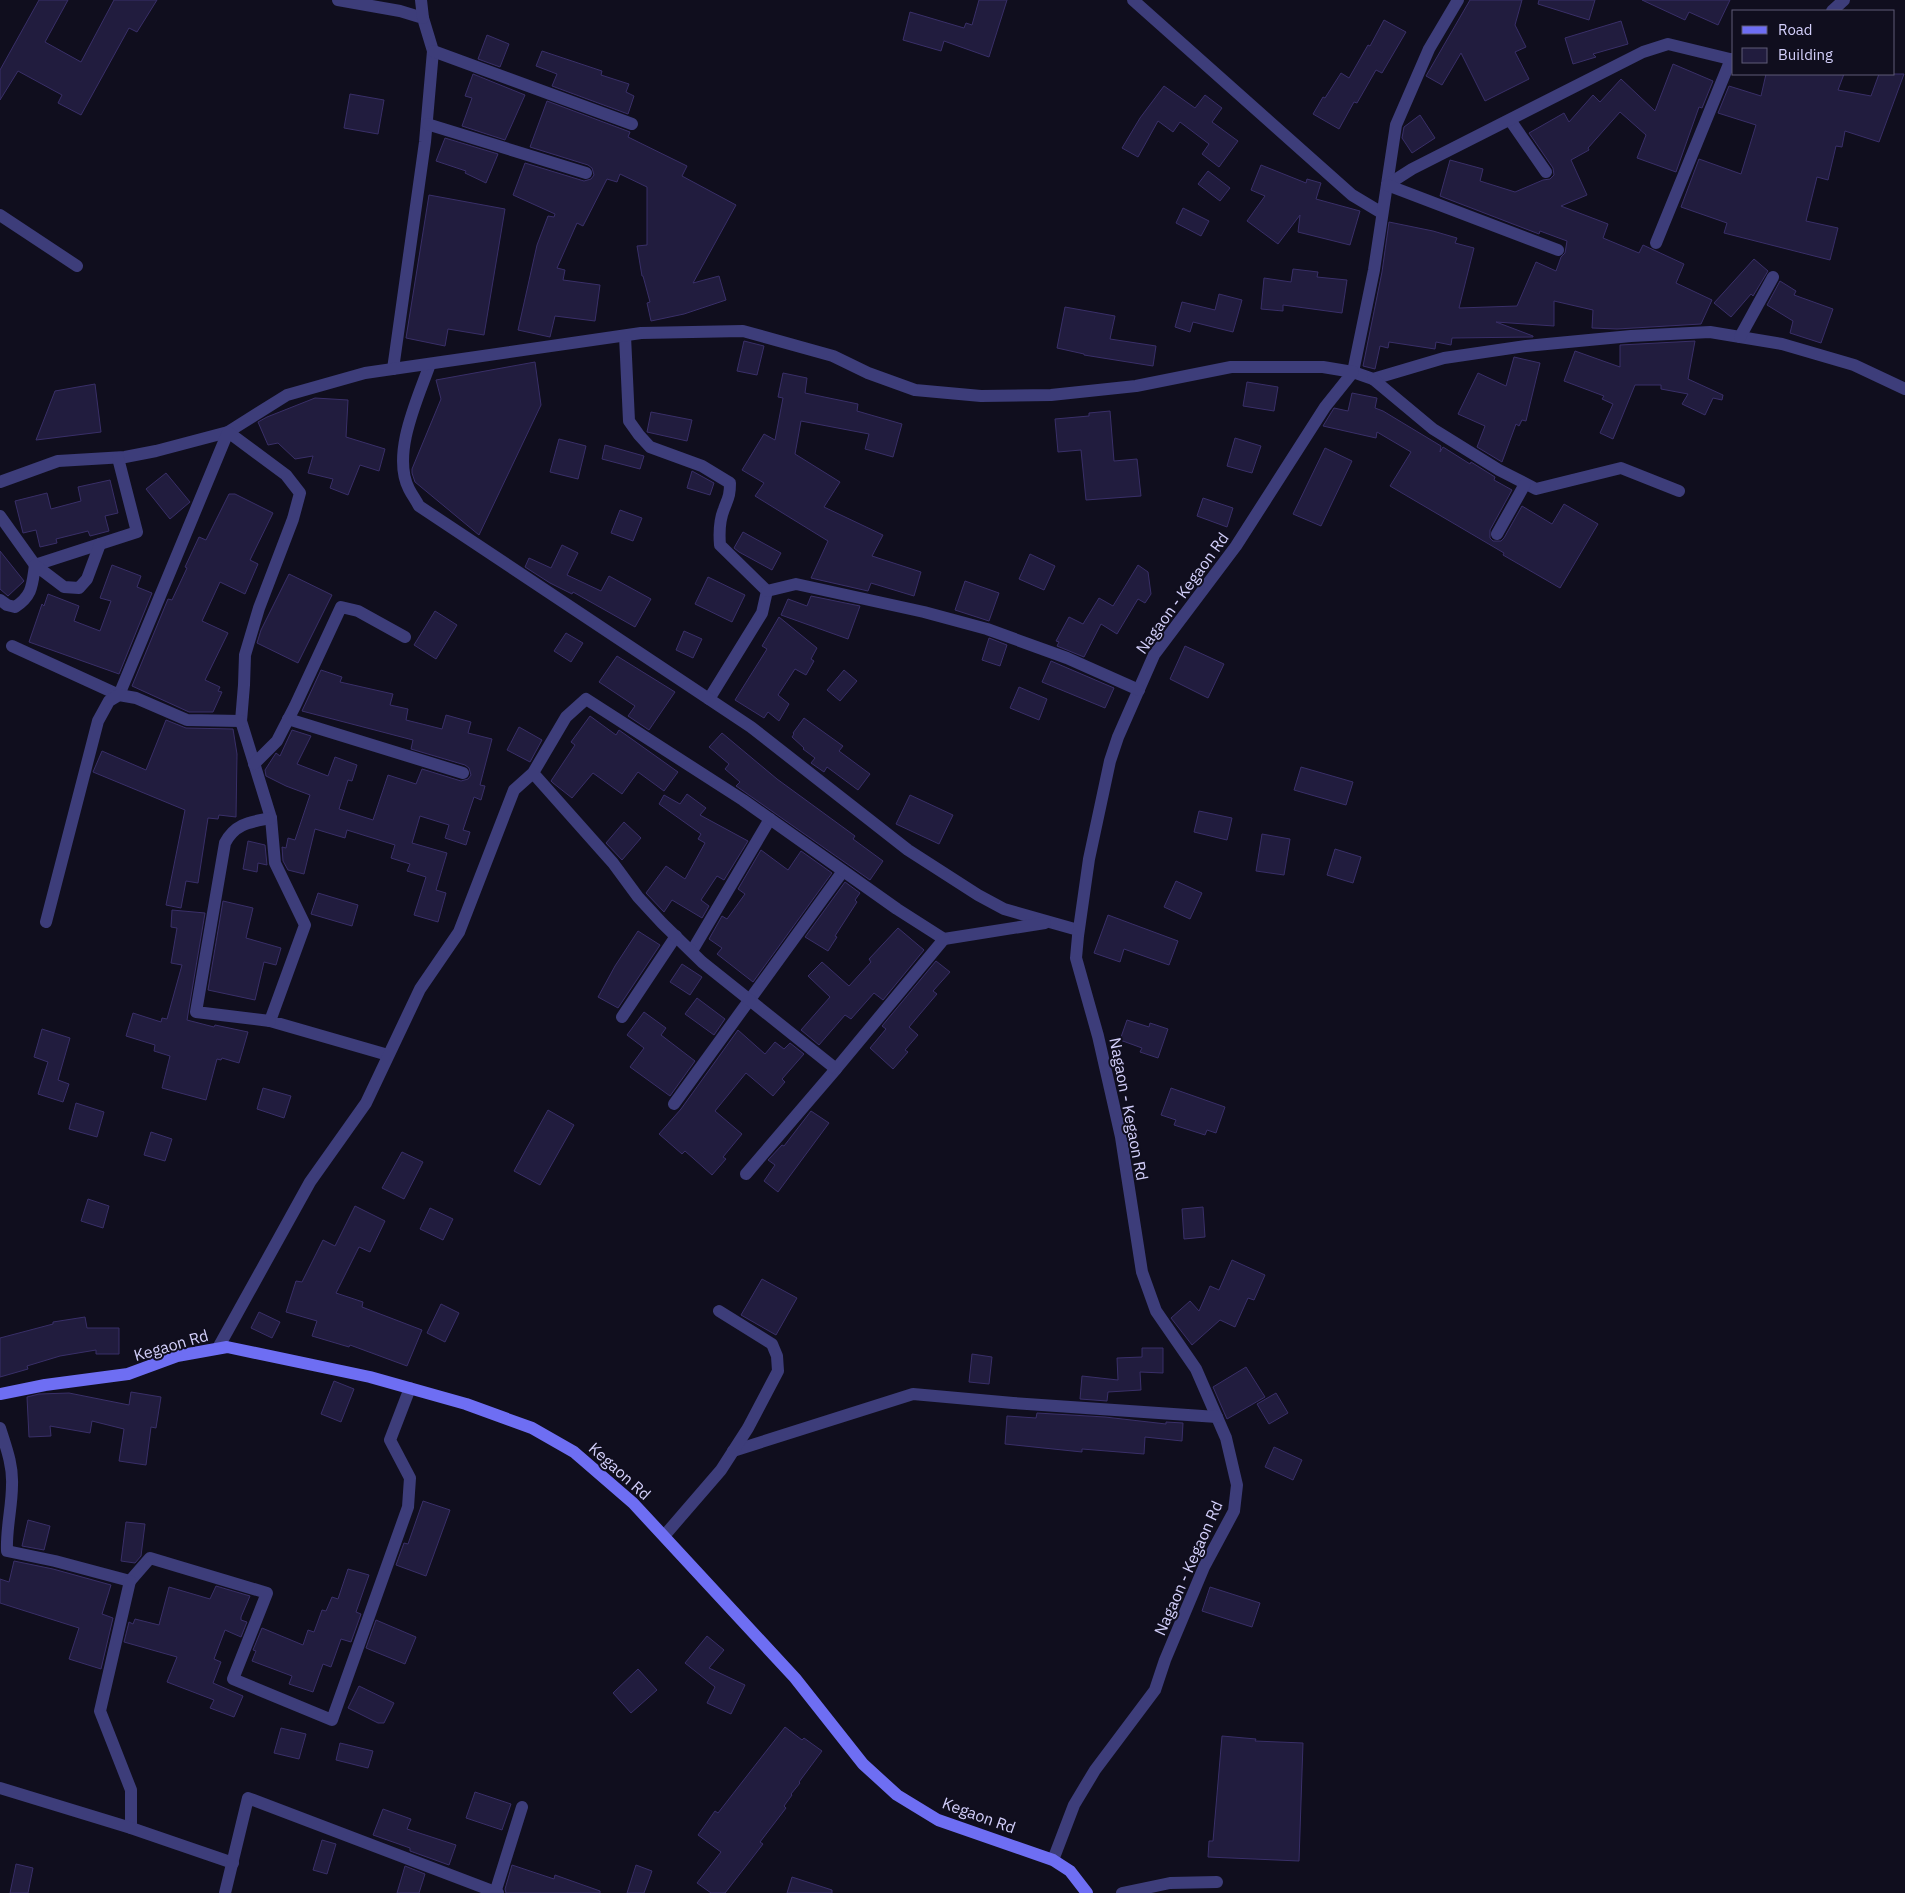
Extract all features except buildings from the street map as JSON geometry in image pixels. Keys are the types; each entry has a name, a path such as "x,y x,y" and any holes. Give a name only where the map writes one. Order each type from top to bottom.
{"street":[{"path":"338,0 400,11 424,18"},
{"path":"393,369 427,124 433,51 420,0"},
{"path":"1133,0 1352,195 1382,213"},
{"path":"1353,372 1374,270 1396,125 1429,49 1458,0"},
{"path":"1833,10 1844,0"},
{"path":"1386,185 1412,169 1643,52 1668,44 1688,47 1732,59 1656,244"},
{"path":"433,51 632,124"},
{"path":"1510,120 1546,172"},
{"path":"427,124 586,174"},
{"path":"1386,185 1558,250"},
{"path":"0,215 77,266"},
{"path":"1740,337 1773,277"},
{"path":"0,482 58,461 118,458 156,451 228,432 287,396 364,373 641,333 743,331 833,356 868,373 915,390 981,396 1051,395 1136,386 1231,367 1323,367 1353,372 1373,379 1433,429 1498,470 1536,489 1621,468 1679,490"},
{"path":"1373,379 1444,358 1526,346 1710,332 1782,344 1854,365 1905,389"},
{"path":"624,336 629,421 650,447 702,466 730,483 730,496 724,510 719,531 720,545 767,591"},
{"path":"430,364 411,416 404,446 404,470 408,488 420,506 751,727 908,850 978,895 1004,909 1078,930"},
{"name":"Nagaon - Kegaon Rd","path":"1054,1860 1074,1805 1095,1770 1155,1690 1165,1660 1204,1567 1234,1510 1236,1486 1226,1438 1196,1369 1156,1311 1142,1272 1121,1137 1098,1036 1076,958 1078,930 1089,859 1110,761 1118,737 1154,656 1236,546 1320,414 1353,372"},
{"path":"46,922 98,722 109,701 119,695 228,432"},
{"path":"228,432 286,475 300,492 293,519 259,608 245,655 241,720 272,818 275,863 305,925 270,1021"},
{"path":"35,565 137,532 118,458"},
{"path":"1497,534 1525,484"},
{"path":"0,516 35,565 64,587 79,588 87,579 100,544"},
{"path":"0,600 14,607 24,601 32,589 35,565"},
{"path":"767,591 796,584 818,587 987,628 1068,658 1139,690"},
{"path":"709,699 762,613 767,591"},
{"path":"254,764 277,741 341,607 358,611 405,638"},
{"path":"12,646 119,695 136,698 187,720 241,720"},
{"path":"218,1348 310,1182 366,1103 420,989 459,932 514,790 533,773 566,718 586,699 743,800 842,871 944,939"},
{"path":"288,719 464,773"},
{"path":"533,773 613,863 638,897 702,962 836,1069"},
{"path":"272,818 246,823 230,832 225,842 196,1012 270,1021 388,1055"},
{"path":"692,951 770,819"},
{"path":"674,1104 842,871"},
{"path":"746,1174 944,939 1049,922"},
{"path":"622,1017 676,936"},
{"path":"664,1536 721,1470 748,1428 778,1371 777,1356 772,1344 719,1311"},
{"name":"Kegaon Rd","path":"0,1394 45,1385 128,1374 177,1356 227,1347 370,1377 466,1404 532,1428 574,1452 633,1503 795,1678 864,1764 897,1795 938,1820 1054,1860 1070,1871 1087,1893"},
{"path":"131,1828 131,1790 100,1711 130,1580 150,1558 266,1592 233,1679 332,1720 408,1507 410,1478 390,1440 410,1388"},
{"path":"733,1451 913,1394 1217,1417"},
{"path":"0,1428 12,1471 6,1538 7,1551 130,1580"},
{"path":"0,1788 131,1828 232,1863"},
{"path":"225,1893 248,1798 496,1893 522,1807"},
{"path":"1122,1893 1170,1882 1217,1882"}]}
